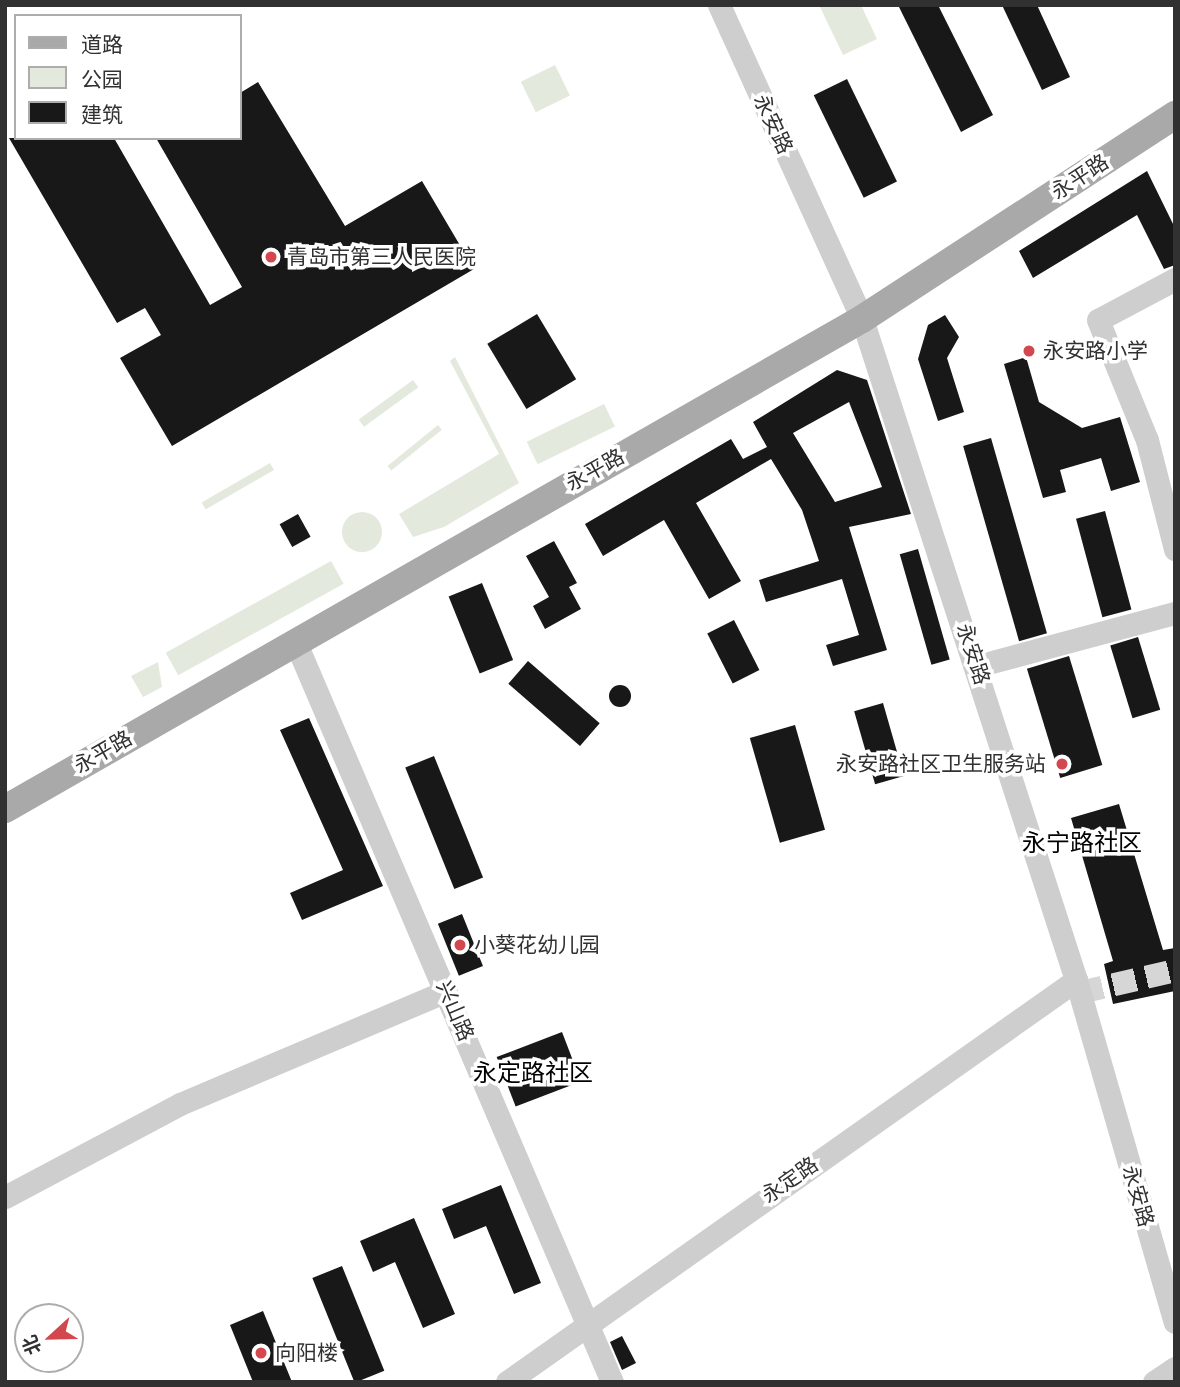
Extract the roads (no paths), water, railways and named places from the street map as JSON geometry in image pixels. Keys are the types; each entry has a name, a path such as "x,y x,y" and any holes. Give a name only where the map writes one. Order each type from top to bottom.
{"main road":[{"name":"永平路","path":"5,809 862,319 1175,115"}],"street":[{"name":"永安路","path":"719,5 862,319 977,666 1076,980 1175,1322"},
{"path":"1175,279 1098,320 1147,440 1175,549"},
{"path":"977,666 1175,613"},
{"name":"兴山路","path":"295,641 612,1382"},
{"name":"永定路","path":"507,1382 588,1321 1076,980"},
{"path":"5,1198 180,1104 446,991"},
{"path":"1154,1382 1175,1368"}],"tunnel":[{"path":"1080,992 1175,970"}],"place":[{"name":"青岛市第三人民医院","path":"271,257"},
{"name":"永安路小学","path":"1029,351"},
{"name":"永安路社区卫生服务站","path":"1062,764"},
{"name":"小葵花幼儿园","path":"460,945"},
{"name":"向阳楼","path":"261,1353"}],"district":[{"name":"永宁路社区","path":"1082,843"},
{"name":"永定路社区","path":"533,1073"}]}
